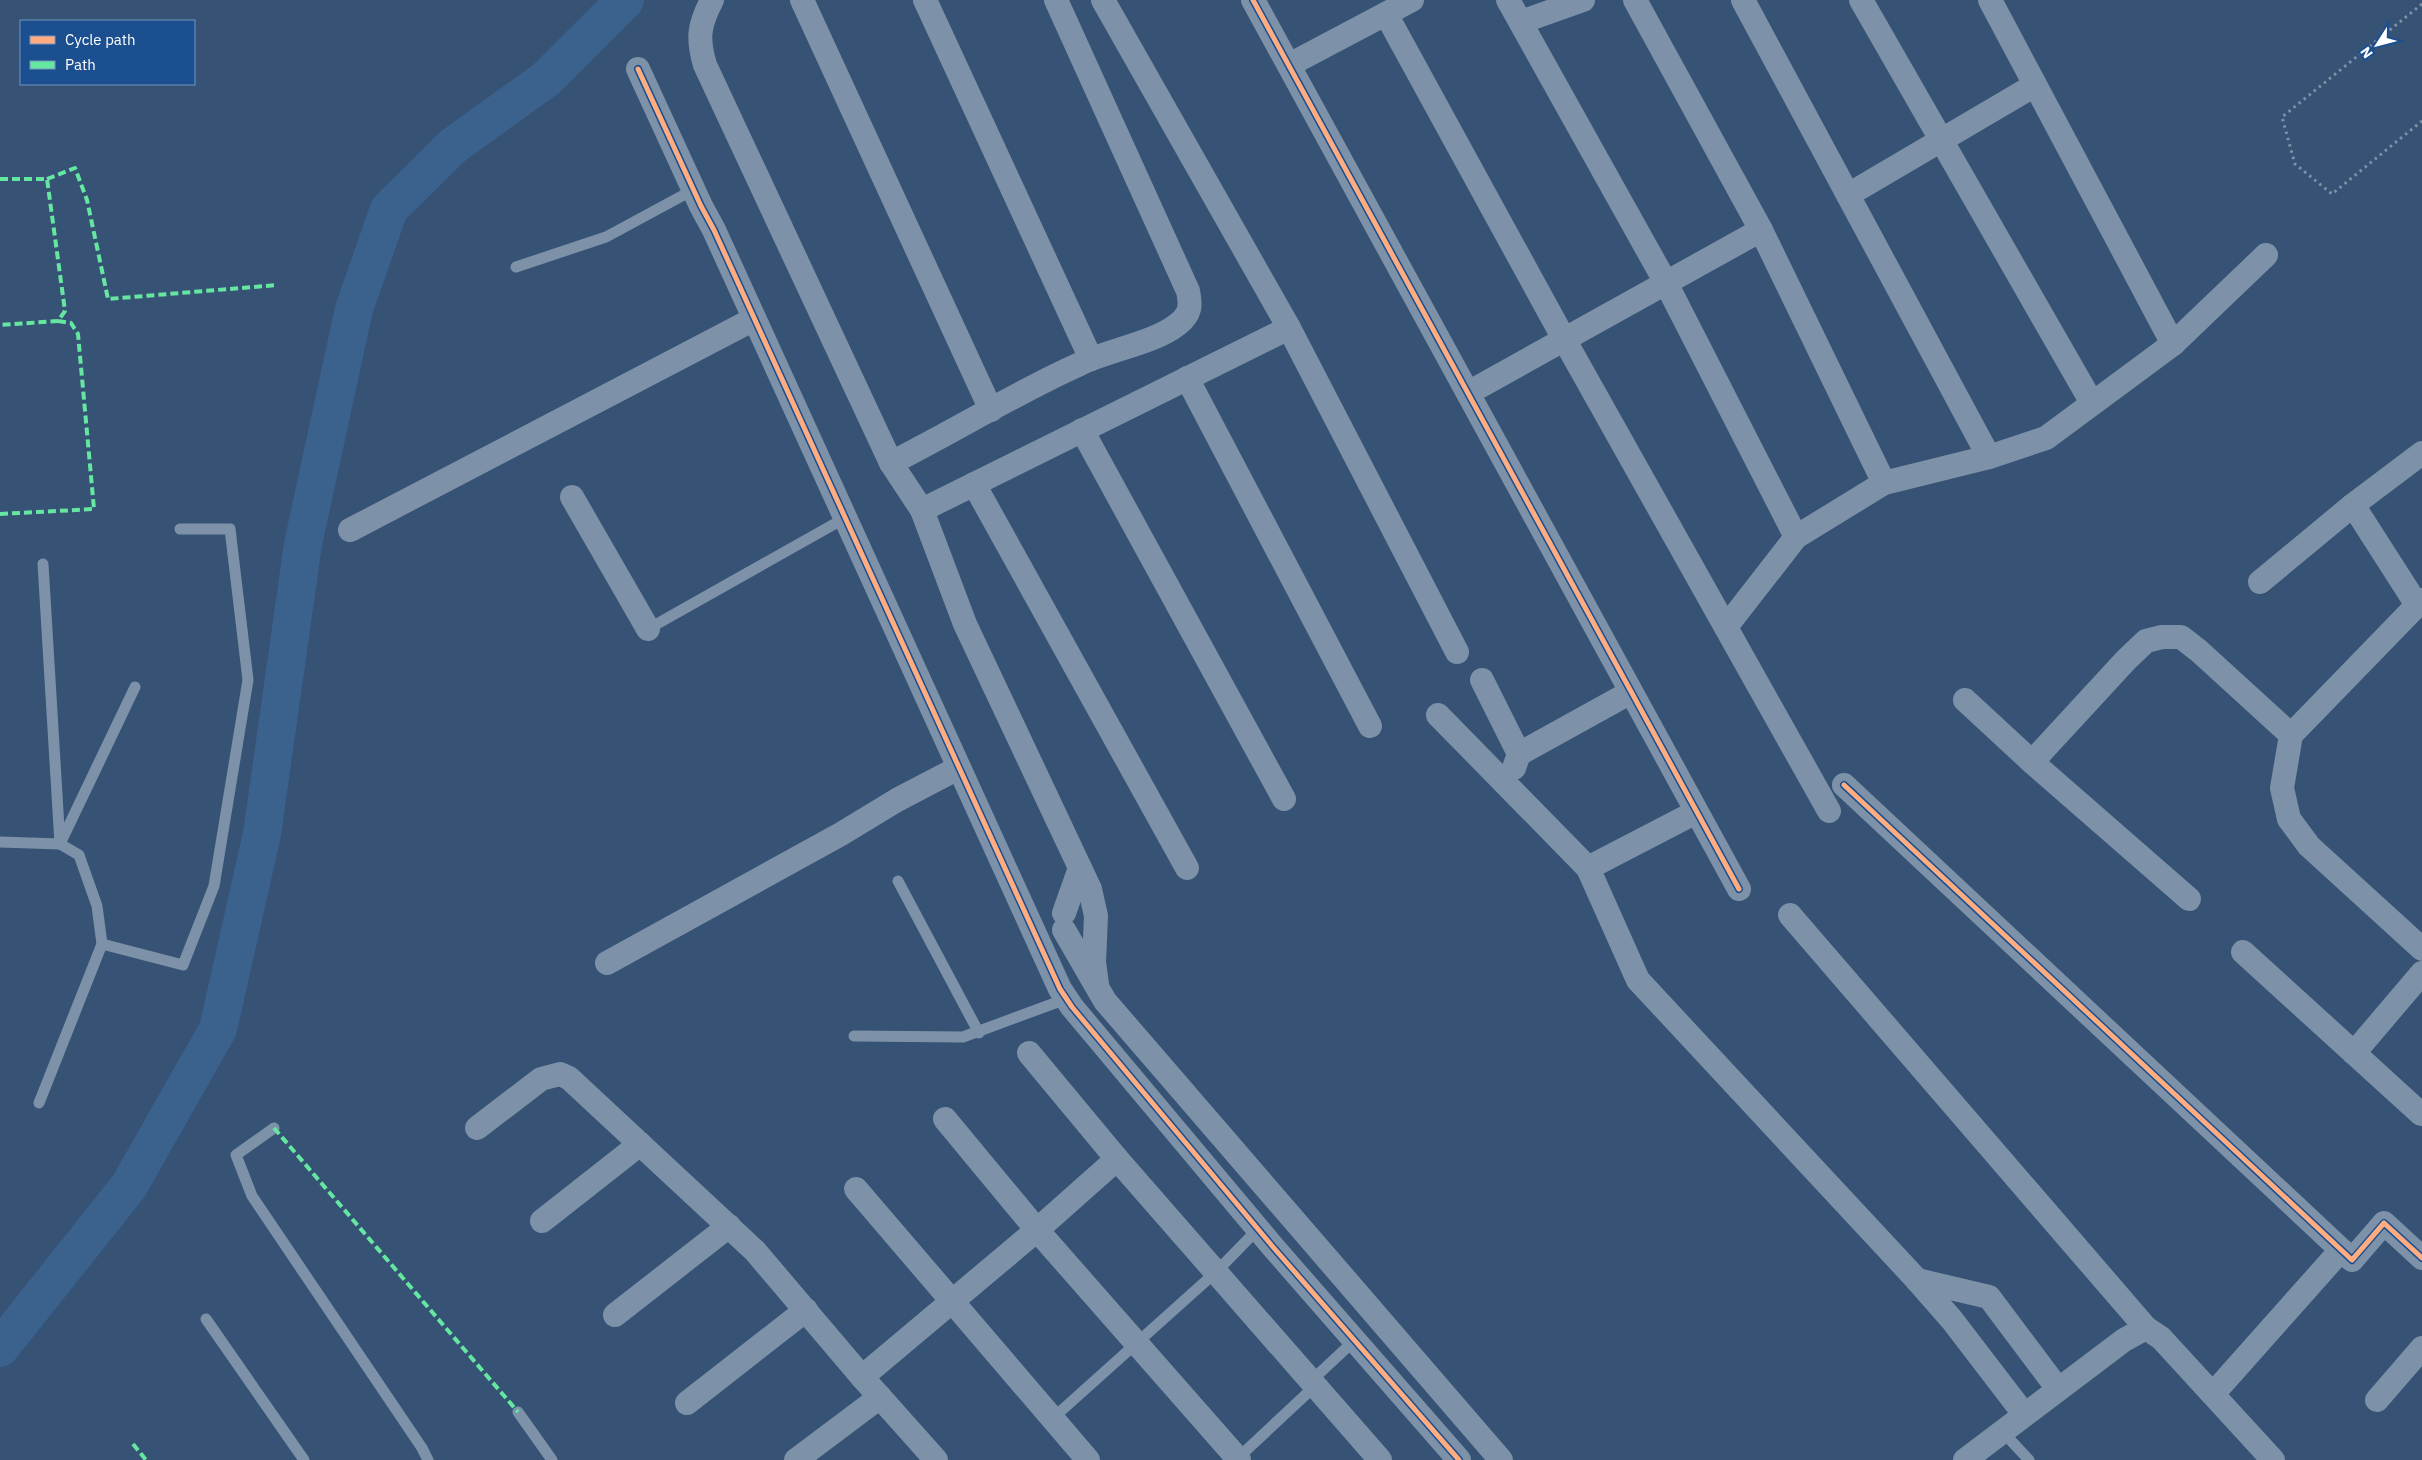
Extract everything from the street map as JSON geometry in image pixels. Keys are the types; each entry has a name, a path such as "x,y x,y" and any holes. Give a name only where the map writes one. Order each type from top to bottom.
{"street":[{"path":"712,0 701,24 700,46 705,65 892,463 922,510 965,624 1090,888 1096,916 1094,962 1096,984"},
{"path":"802,0 992,410"},
{"path":"925,0 1091,358"},
{"path":"892,463 1042,381 1091,358 1167,332 1186,318 1191,306 1188,291 1056,0"},
{"path":"1103,0 1288,328 1457,652"},
{"path":"1253,0 1739,889"},
{"path":"1288,65 1412,0"},
{"path":"1508,0 1666,283 1796,537"},
{"path":"1521,22 1583,0"},
{"path":"1635,0 1761,230 1884,484"},
{"path":"1743,0 1989,457"},
{"path":"1860,0 1940,142 2092,403"},
{"path":"1990,0 2173,344"},
{"path":"1386,14 1564,339 1829,811"},
{"path":"638,69 693,190 714,230 958,768 1066,999 1258,1229 1459,1460"},
{"path":"1848,195 2035,85"},
{"path":"1468,392 1761,230"},
{"path":"1726,627 1796,537 1884,484 1989,457 2046,438 2173,344 2266,254"},
{"path":"350,530 754,319"},
{"path":"922,510 1288,328"},
{"path":"1187,378 1370,726"},
{"path":"1082,430 1284,799"},
{"path":"2260,582 2353,504 2422,453"},
{"path":"974,484 1187,868"},
{"path":"572,497 648,629"},
{"path":"2353,504 2419,602 2291,735 2282,788 2289,819 2309,846 2422,949"},
{"path":"2032,762 2126,660 2146,641 2162,637 2181,638 2200,650 2291,735"},
{"path":"1482,680 1519,754"},
{"path":"1508,787 1519,754 1631,692"},
{"path":"1965,700 2032,762 2189,899"},
{"path":"1438,715 1588,868 1638,980 1917,1280 1952,1320 2024,1414"},
{"path":"607,963 841,834 897,800 958,768"},
{"path":"1844,785 2352,1260 2384,1224 2422,1258"},
{"path":"1588,868 1696,812"},
{"path":"1080,868 1064,921 1106,1001 1501,1460"},
{"path":"1790,915 2146,1328 2161,1338 2273,1460"},
{"path":"2244,952 2421,1114"},
{"path":"2354,1053 2422,973"},
{"path":"1029,1053 1117,1159 1380,1460"},
{"path":"477,1128 542,1079 560,1074 569,1078 755,1251 862,1377 936,1460"},
{"path":"945,1120 1037,1230 1136,1342 1234,1458"},
{"path":"542,1221 640,1144"},
{"path":"862,1377 1037,1230 1117,1159"},
{"path":"856,1188 951,1302 1088,1460"},
{"path":"615,1315 729,1226"},
{"path":"2213,1394 2341,1250"},
{"path":"1917,1280 1989,1297 2058,1389"},
{"path":"687,1403 806,1310"},
{"path":"1965,1460 2124,1340 2146,1328"},
{"path":"2377,1400 2422,1348"},
{"path":"796,1460 880,1397"}],"lane":[{"path":"516,266 606,237 693,190"},
{"path":"648,629 845,518"},
{"path":"102,944 183,965 214,886 248,680 230,530 180,530"},
{"path":"43,564 60,844"},
{"path":"60,844 135,687"},
{"path":"0,842 60,844 79,855 97,906 102,944 39,1103"},
{"path":"898,881 979,1033"},
{"path":"854,1036 963,1037 979,1033 1066,999"},
{"path":"274,1128 236,1155 252,1196 422,1448 428,1460"},
{"path":"1052,1419 1216,1272 1258,1229"},
{"path":"206,1319 304,1460"},
{"path":"1234,1458 1313,1384 1355,1340"},
{"path":"518,1412 552,1460"},
{"path":"2002,1431 2028,1460"}],"path":[{"path":"2422,4 2282,117 2295,164 2332,194 2422,121"}],"waterway":[{"path":"0,1348 129,1186 218,1029 262,834 303,544 354,309 389,209 453,146 546,79 625,0"}],"marked path":[{"path":"47,179 75,168 87,200 108,299 277,285"},
{"path":"0,179 47,179 65,311 58,321 0,325"},
{"path":"0,514 94,509 78,334 71,323 58,321"},
{"path":"274,1128 518,1412"},
{"path":"133,1444 146,1460"}],"cycle path":[{"path":"1253,0 1739,889"},
{"path":"638,69 701,206 714,230 1060,989 1072,1007 1273,1247 1459,1460"},
{"path":"1844,785 2352,1260 2384,1223 2422,1258"}]}
